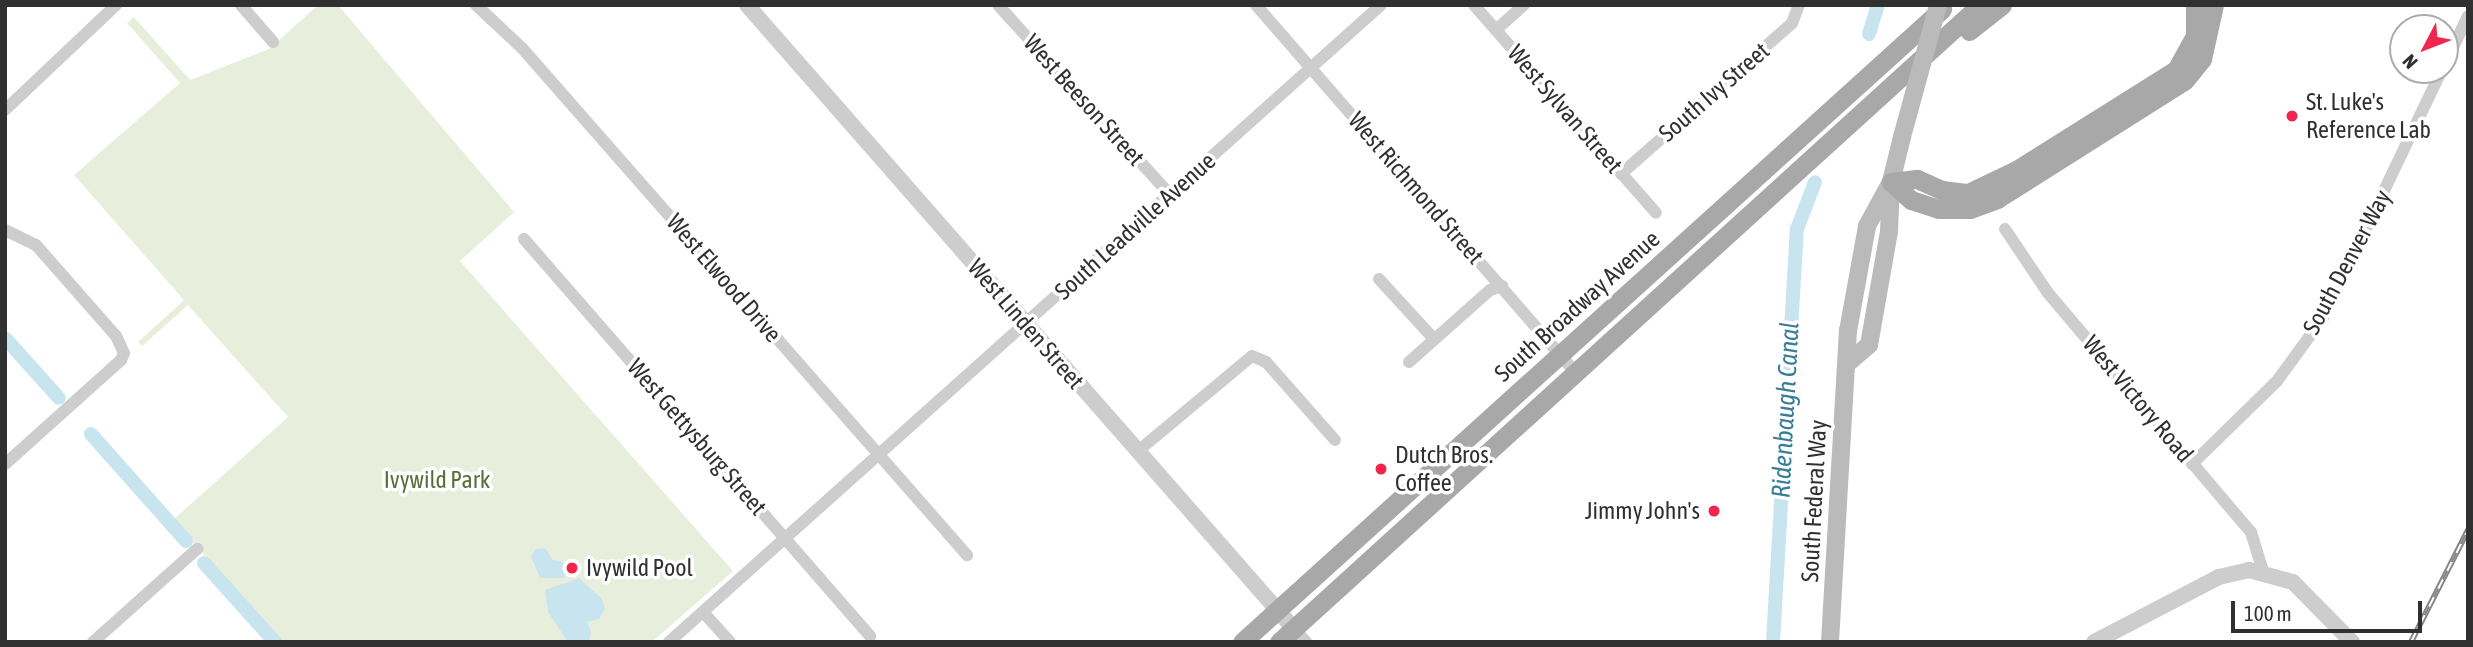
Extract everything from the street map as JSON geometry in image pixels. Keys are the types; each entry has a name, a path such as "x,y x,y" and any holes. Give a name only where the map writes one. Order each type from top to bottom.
{"main road":[{"name":"South Federal Way","path":"1830,642 1848,331 1867,226 1891,181 1938,5"},
{"name":"South Broadway Avenue","path":"1242,642 1945,5"},
{"name":"South Broadway Avenue","path":"1293,637 1574,371 1980,5"},
{"path":"1878,99 2002,5"},
{"path":"1891,181 1917,179 1942,190 1968,193 2018,169 2176,70 2195,36 2195,5"},
{"path":"1891,181 1911,200 1939,209 1970,209 1997,199 2185,80 2202,60 2214,5"}],"street":[{"path":"5,110 116,5"},
{"path":"241,5 273,42"},
{"name":"West Elwood Drive","path":"476,5 522,48 967,555"},
{"name":"West Linden Street","path":"747,5 1024,326 1277,610 1293,637"},
{"name":"West Beeson Street","path":"998,5 1170,195"},
{"name":"West Richmond Street","path":"1256,5 1574,371"},
{"name":"South Leadville Avenue","path":"669,642 1381,5"},
{"name":"West Sylvan Street","path":"1474,5 1656,213"},
{"path":"1496,30 1524,5"},
{"name":"South Ivy Street","path":"1621,174 1792,23 1800,6"},
{"path":"2459,35 2468,16"},
{"name":"South Denver Way","path":"2192,464 2277,381 2323,318 2435,84"},
{"name":"West Victory Road","path":"2006,229 2048,293 2251,532 2263,571"},
{"path":"5,230 36,245 116,336 124,353 5,464"},
{"name":"West Gettysburg Street","path":"524,239 870,636"},
{"path":"1379,279 1434,339"},
{"path":"1409,362 1490,290 1502,286"},
{"path":"1138,451 1252,356 1266,362 1335,440"},
{"path":"93,642 197,550"},
{"path":"2094,642 2219,577 2263,571 2293,582 2352,642"},
{"path":"703,611 730,642"}],"green space":[{"name":"Ivywild Park","path":"318,5 338,5 514,212 460,261 733,571 652,642 282,642 173,520 288,417 188,305 142,346 138,342 184,300 74,175 180,83 127,23 134,17 190,80 269,49"}],"water":[{"path":"545,548 553,560 568,563 564,578 540,578 531,556 536,549"},
{"path":"579,578 602,599 605,609 599,619 587,622 591,631 589,642 568,642 548,612 545,590"}],"waterway":[{"name":"Ridenbaugh Canal","path":"1869,34 1878,5"},
{"name":"Ridenbaugh Canal","path":"1773,642 1797,229 1815,182"},
{"path":"6,339 59,398"},
{"path":"91,434 186,541"},
{"path":"204,563 275,642"}],"railway":[{"path":"2411,642 2468,530"}],"place":[{"name":"St. Luke's Reference Lab","path":"2292,116"},
{"name":"Dutch Bros. Coffee","path":"1381,469"},
{"name":"Jimmy John's","path":"1714,511"},
{"name":"Ivywild Pool","path":"572,568"}]}
